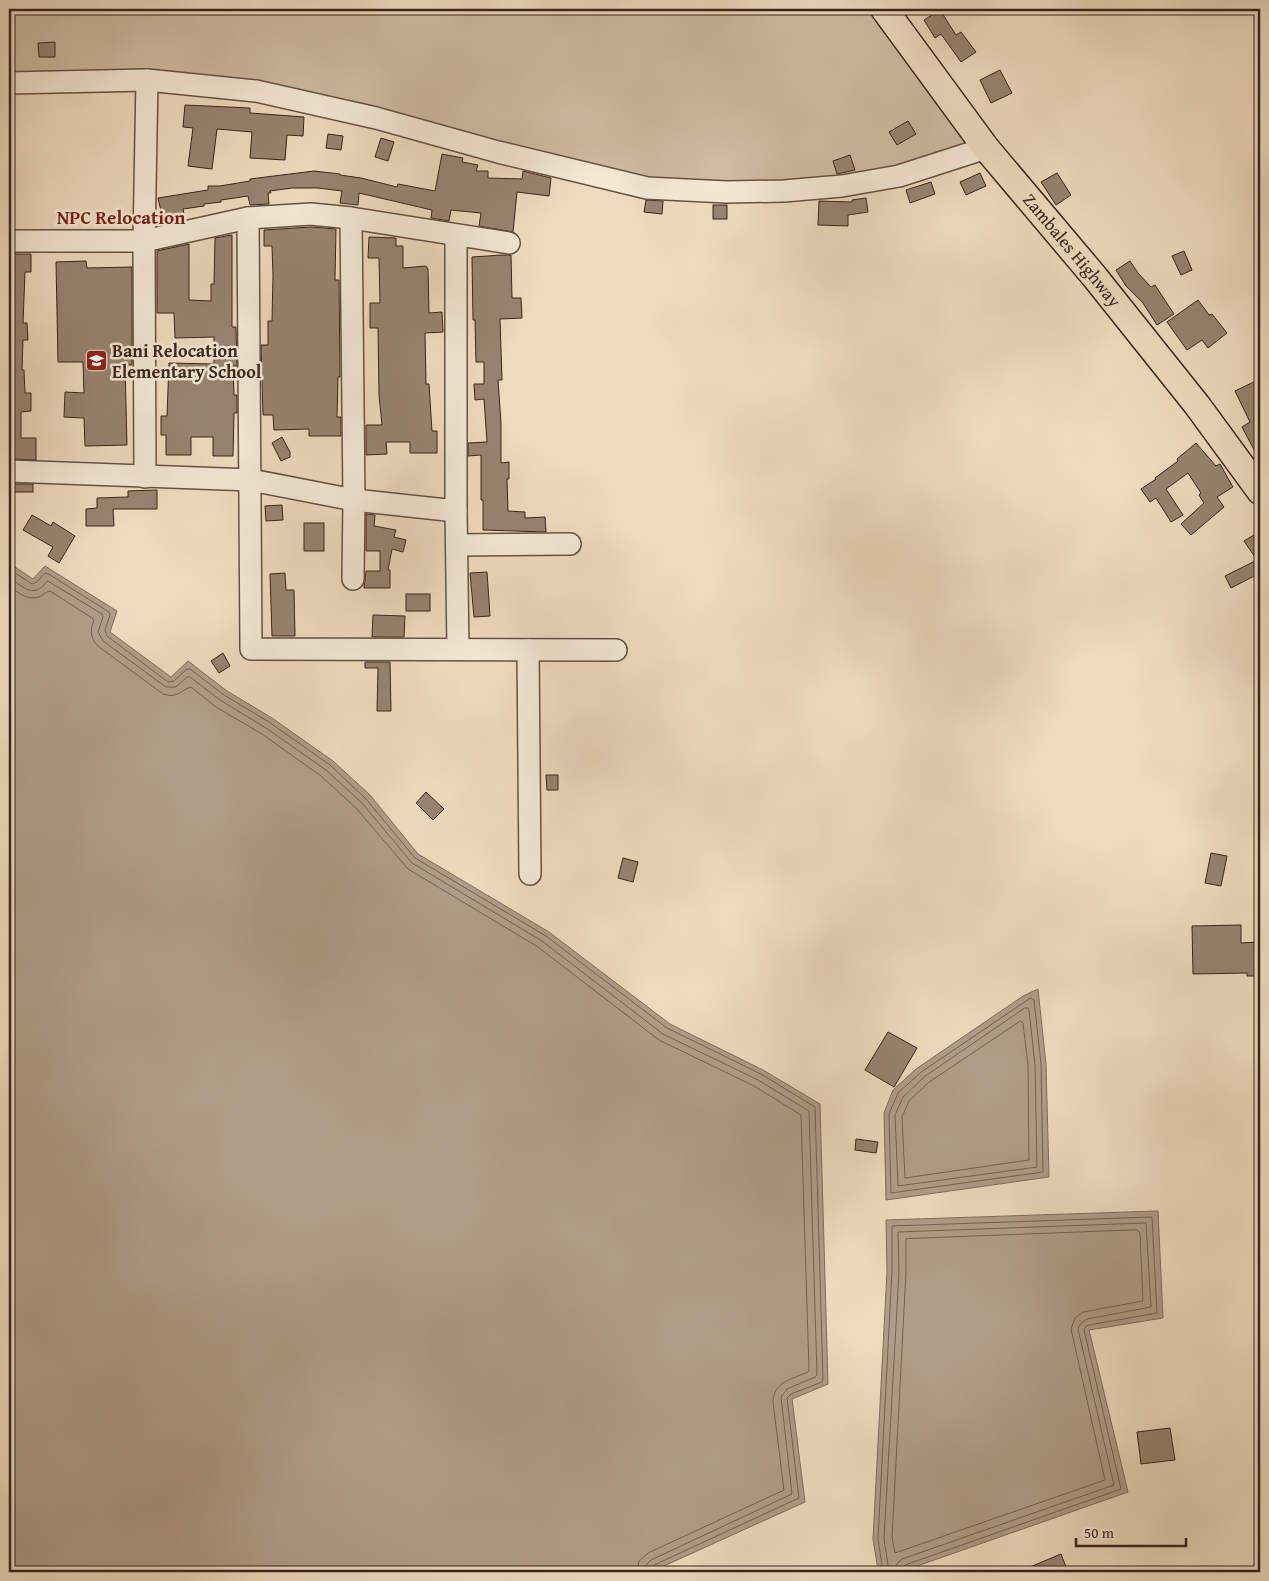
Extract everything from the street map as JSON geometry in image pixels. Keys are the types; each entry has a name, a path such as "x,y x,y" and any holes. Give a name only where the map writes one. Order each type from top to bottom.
{"main road":[{"name":"Zambales Highway","path":"884,9 986,148 1094,276 1196,405 1260,491"}],"street":[{"path":"9,83 147,80 256,91 376,118 498,152 647,188 726,192 784,191 842,186 899,176 986,148"},
{"path":"145,477 144,241 147,80"},
{"path":"9,241 144,241 248,218 311,214 351,218 510,243"},
{"path":"248,218 252,648 616,650"},
{"path":"351,218 353,579"},
{"path":"456,235 458,649"},
{"path":"9,471 251,480 354,500 456,511"},
{"path":"457,545 570,544"},
{"path":"528,650 530,874"}],"shaded area":[{"path":"9,9 884,9 986,148 899,176 647,188 256,91 9,83"}],"water":[{"path":"9,563 33,579 45,566 117,611 110,632 171,677 188,661 227,691 272,718 333,761 370,795 418,854 549,932 670,1024 763,1070 820,1104 828,1384 792,1399 805,1502 655,1570 656,1572 9,1572"},
{"path":"1038,989 1046,1064 1049,1177 886,1200 884,1113 893,1090 916,1069 1023,996"},
{"path":"1158,1211 1163,1318 1089,1330 1128,1492 900,1572 880,1572 878,1570 873,1539 887,1271 886,1220"}],"building":[{"path":"940,10 956,35 961,32 976,52 961,62 941,34 935,38 924,20"},
{"path":"55,42 55,57 39,57 38,43"},
{"path":"1000,70 1012,93 991,103 980,80"},
{"path":"185,105 250,108 250,113 304,117 303,136 287,135 285,160 250,158 252,132 217,129 212,169 188,166 193,128 183,127"},
{"path":"908,121 916,134 897,145 889,132"},
{"path":"328,134 343,136 341,150 326,148"},
{"path":"381,138 394,142 388,161 375,157"},
{"path":"442,154 463,158 462,162 478,165 476,171 488,171 488,178 522,179 523,171 551,178 549,196 517,192 513,232 479,226 481,213 451,210 449,221 431,218 432,210 359,193 358,205 340,203 342,191 318,188 292,188 270,191 271,193 268,193 269,204 250,205 248,196 221,200 221,202 183,209 185,219 164,224 158,198 208,190 208,186 220,186 250,181 250,179 314,171 361,178 397,187 398,184 435,191"},
{"path":"850,155 855,170 837,174 833,161"},
{"path":"980,173 986,186 966,195 960,182"},
{"path":"1057,173 1071,195 1056,205 1041,182"},
{"path":"931,182 935,194 910,203 906,190"},
{"path":"866,198 868,212 848,215 848,226 818,225 819,201 852,202 852,200"},
{"path":"646,200 663,201 662,214 644,212"},
{"path":"713,205 727,205 727,219 713,219"},
{"path":"311,227 336,229 335,280 339,280 340,377 338,377 337,417 341,417 341,436 309,436 309,429 274,430 273,415 263,415 261,345 268,345 268,321 272,321 273,275 272,246 264,246 264,230"},
{"path":"232,235 232,327 236,327 237,366 233,366 234,395 237,395 237,413 234,413 233,456 213,456 213,437 191,437 191,455 166,455 166,435 161,435 161,416 167,416 169,363 214,364 214,337 175,338 174,313 157,313 157,251 189,244 189,300 211,301 211,284 214,284 215,238"},
{"path":"369,237 396,238 396,246 403,246 403,268 426,266 428,269 429,313 442,312 443,332 425,333 426,384 429,384 432,431 437,431 437,453 410,453 410,442 386,442 387,454 366,455 366,425 382,425 379,395 378,328 370,328 370,303 380,303 379,258 368,258"},
{"path":"1184,251 1192,270 1181,275 1172,256"},
{"path":"9,254 31,254 31,272 25,272 23,323 27,323 28,340 23,340 22,370 24,370 25,393 31,393 31,411 21,412 21,438 36,438 36,460 9,459"},
{"path":"511,255 512,298 521,298 522,318 500,319 502,380 498,380 501,463 509,462 509,479 507,479 508,511 525,512 525,518 545,517 546,532 483,530 481,455 468,456 468,443 487,442 484,399 475,400 474,384 484,384 484,362 476,362 472,257"},
{"name":"Bani Relocation Elementary School","path":"86,261 87,268 132,267 132,365 125,365 127,445 85,446 84,418 64,417 65,392 84,393 83,362 58,362 56,262"},
{"path":"1130,261 1151,287 1155,285 1174,314 1157,325 1143,303 1126,286 1116,270"},
{"path":"1198,300 1209,315 1212,314 1227,333 1208,348 1202,340 1187,350 1167,322"},
{"path":"1260,379 1260,461 1242,427 1250,422 1235,391"},
{"path":"282,437 290,452 290,457 281,461 272,443"},
{"path":"1196,443 1216,466 1220,464 1233,487 1217,497 1224,507 1191,535 1181,524 1204,503 1199,495 1201,493 1188,473 1166,489 1183,515 1171,522 1156,498 1150,502 1141,489 1178,461 1177,459"},
{"path":"14,484 33,484 33,492 14,492"},
{"path":"157,490 157,509 113,509 114,526 86,526 86,509 97,508 97,498 128,497 128,491"},
{"path":"282,505 283,520 266,521 265,506"},
{"path":"366,514 375,515 374,526 396,530 394,537 406,540 403,552 392,549 388,570 390,570 390,588 364,588 366,571 380,571 380,551 366,551"},
{"path":"32,515 51,526 53,522 75,536 59,563 48,556 53,547 23,530"},
{"path":"304,523 324,523 324,551 304,551"},
{"path":"1254,535 1260,544 1260,573 1231,588 1225,576 1257,560 1244,541"},
{"path":"487,572 490,616 474,617 470,573"},
{"path":"285,573 286,590 294,590 295,636 272,636 270,574"},
{"path":"406,594 430,594 430,611 406,611"},
{"path":"373,615 405,616 404,637 372,637"},
{"path":"223,653 230,666 219,673 211,661"},
{"path":"365,662 390,662 391,711 377,711 378,668 365,668"},
{"path":"546,775 558,775 558,790 547,790"},
{"path":"426,792 444,809 433,820 416,803"},
{"path":"1211,853 1227,856 1221,886 1205,883"},
{"path":"623,858 638,862 633,882 618,878"},
{"path":"1241,925 1241,943 1259,942 1260,976 1247,976 1247,973 1193,974 1192,926"},
{"path":"888,1032 917,1048 894,1087 865,1070"},
{"path":"856,1139 878,1142 876,1153 855,1150"},
{"path":"1170,1428 1175,1460 1141,1464 1137,1432"},
{"path":"1061,1554 1068,1572 1018,1572"}],"place":[{"name":"Bani Relocation Elementary School","path":"96,361"}],"district":[{"name":"NPC Relocation","path":"121,217"}]}
